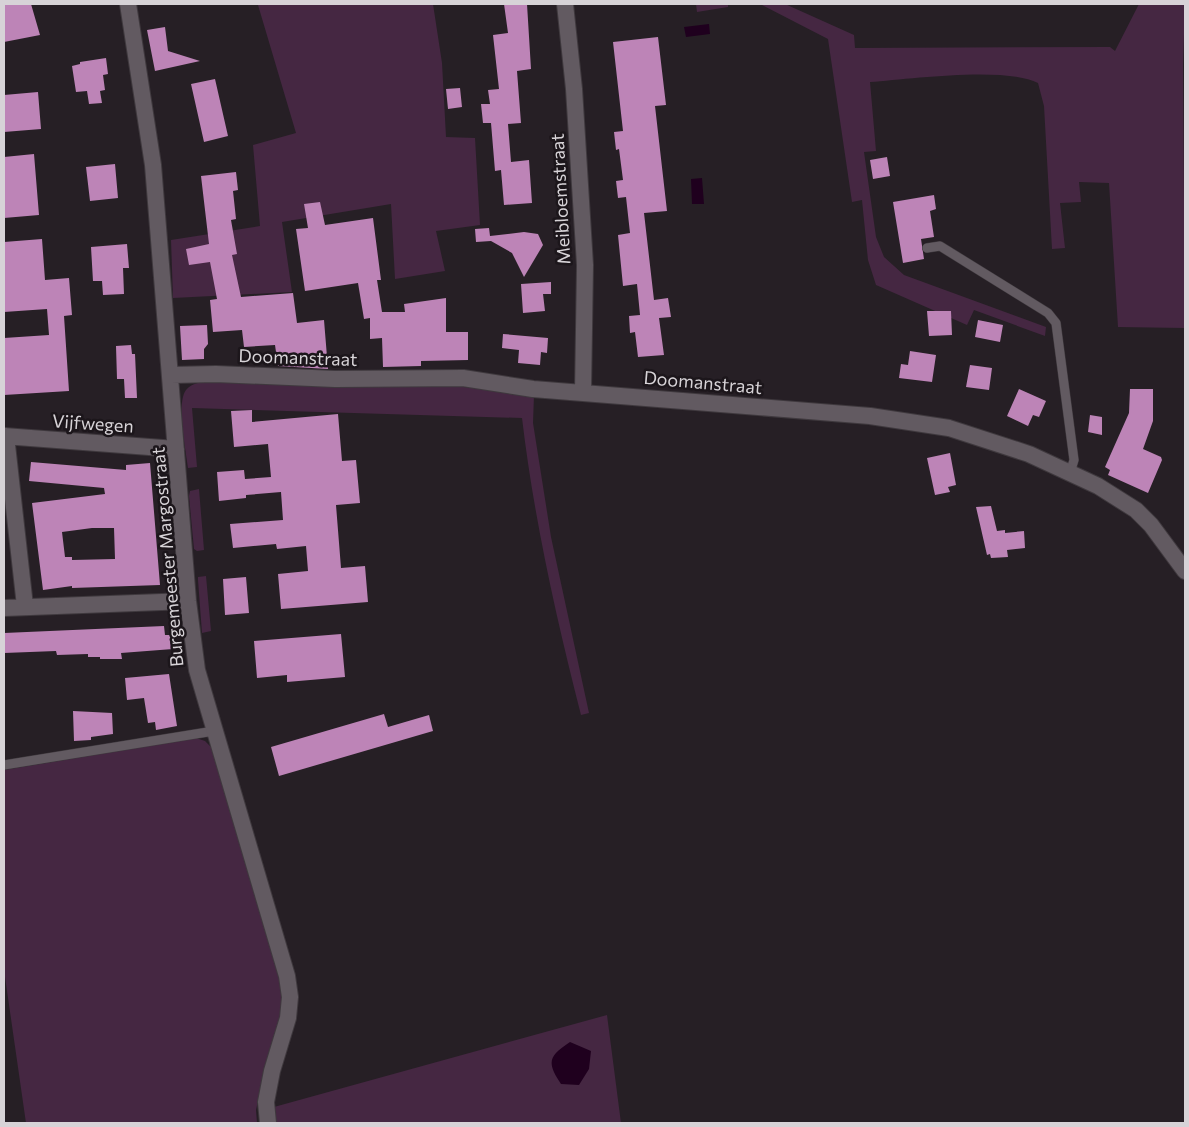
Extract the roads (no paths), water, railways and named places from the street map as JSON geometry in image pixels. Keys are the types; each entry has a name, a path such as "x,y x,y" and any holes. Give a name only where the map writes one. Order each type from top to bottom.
{"street":[{"name":"Burgemeester Margostraat","path":"128,4 153,166 188,601 197,670 277,939 290,996 288,1018 272,1071 266,1102 268,1123"},
{"name":"Meibloemstraat","path":"565,4 574,89 585,265 583,392"},
{"name":"Doomanstraat","path":"171,376 216,374 336,379 463,378 533,388 870,416 949,428 1030,454 1098,486 1136,510 1152,525 1185,571"},
{"name":"Vijfwegen","path":"25,606 5,436 176,449"},
{"path":"4,608 188,601"}],"lane":[{"path":"927,248 940,246 1048,313 1056,323 1074,460 1070,473"},
{"path":"4,765 214,731"}]}
